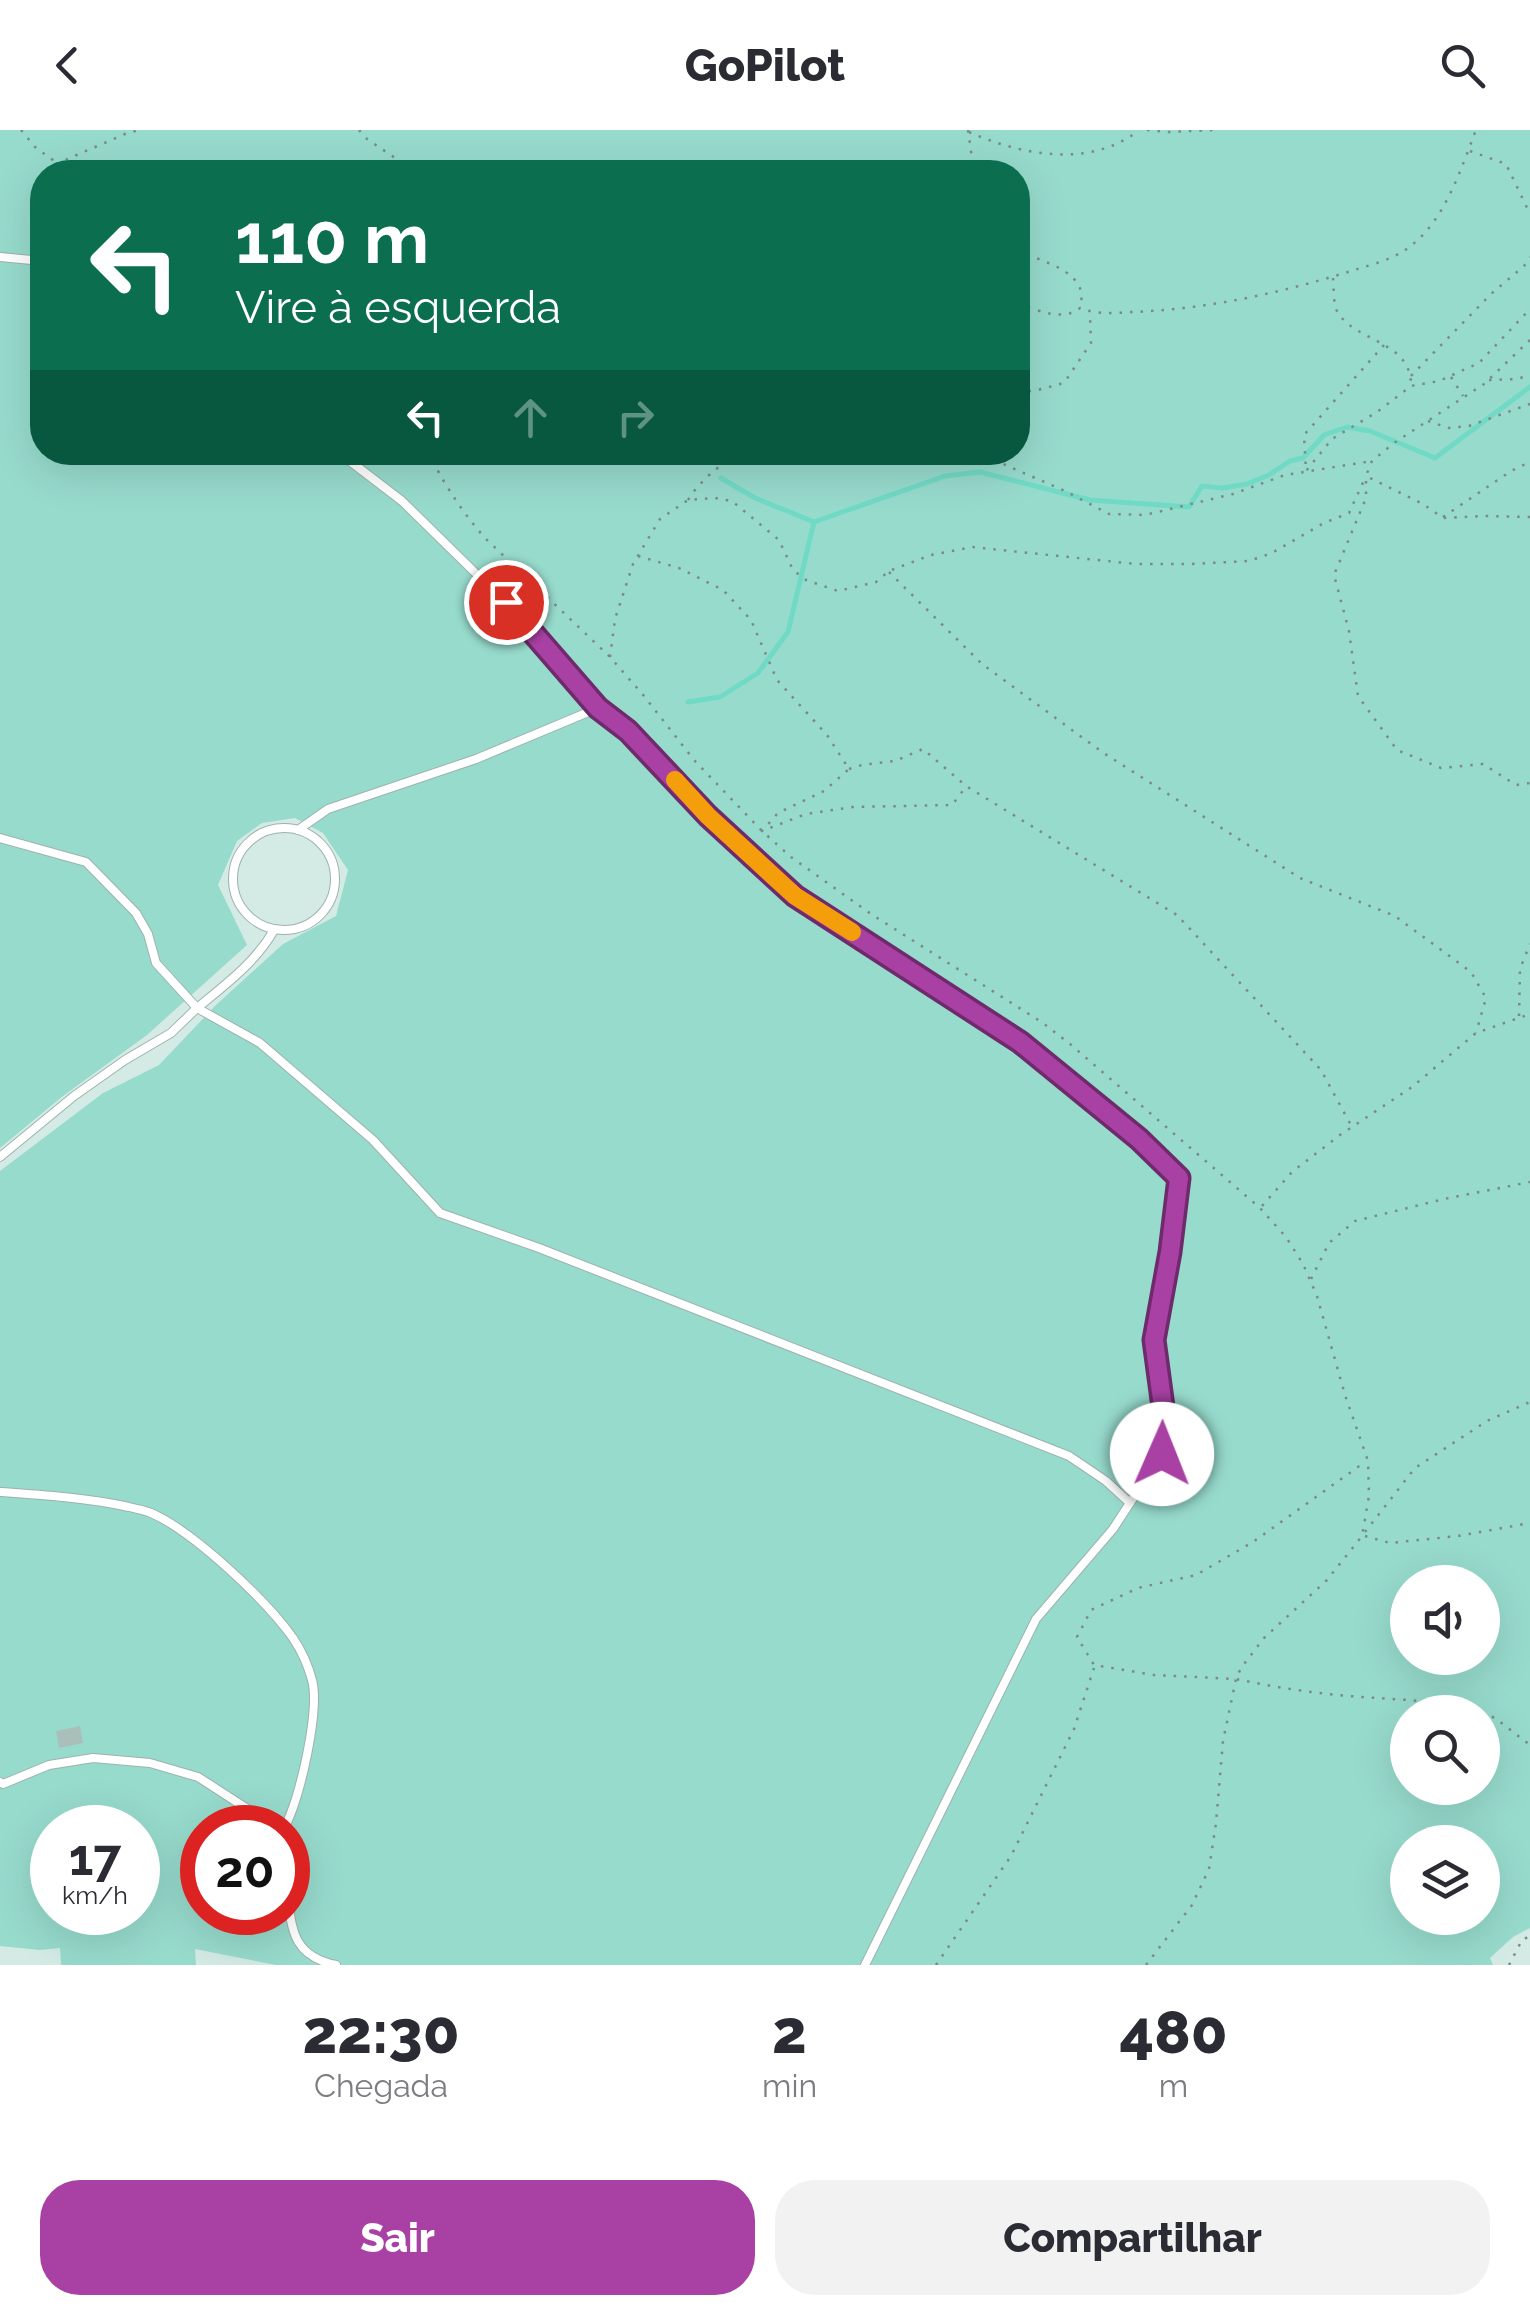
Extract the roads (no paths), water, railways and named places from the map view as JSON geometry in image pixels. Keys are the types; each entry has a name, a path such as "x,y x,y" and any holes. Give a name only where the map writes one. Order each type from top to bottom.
{"lane":[{"path":"0,257 30,261"},
{"path":"354,465 415,514 506,602 598,708 628,731 708,816 795,896 1020,1042 1139,1139 1179,1178 1154,1340 1165,1422 1162,1454 1112,1528 1036,1620 865,1965"},
{"path":"298,830 328,809 476,759 598,708"},
{"path":"298,830 314,837 327,850 336,883 332,900 308,925 292,931 274,930 258,924 236,900 234,868 240,852 266,831 298,830"},
{"path":"0,838 86,862 136,913 148,934 156,962 198,1008 260,1043 373,1140 440,1213 612,1276 1069,1456 1130,1503"},
{"path":"0,1157 74,1096 171,1033 243,969 274,930"},
{"path":"0,1492 101,1501 150,1512 200,1543 259,1600 292,1638 314,1685 310,1742 294,1805"},
{"path":"0,1782 93,1758 150,1764 198,1777 243,1805"},
{"path":"295,1935 302,1950 321,1962 336,1965"}],"waterway":[{"path":"721,478 755,498 814,522 945,476 980,472 1090,500 1189,507 1202,486 1247,484 1303,458 1324,435 1347,427 1370,431 1435,458 1530,387"},
{"path":"688,702 720,697 758,673 788,632 814,522"}]}
